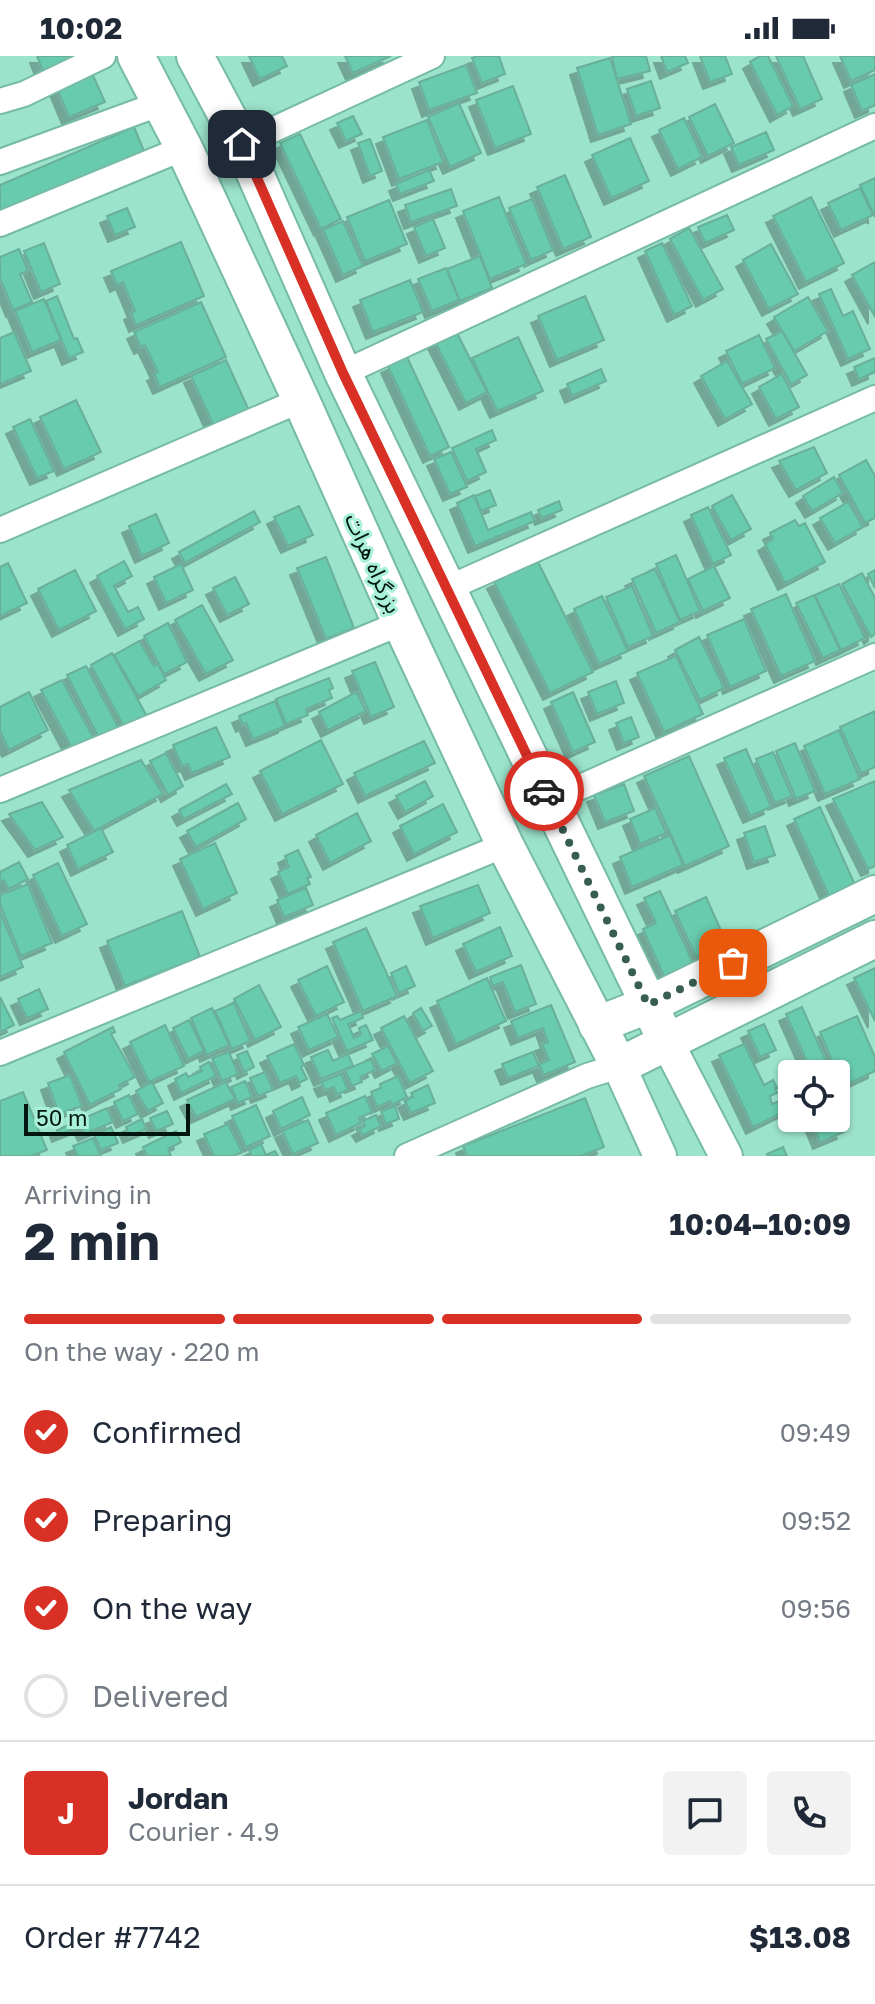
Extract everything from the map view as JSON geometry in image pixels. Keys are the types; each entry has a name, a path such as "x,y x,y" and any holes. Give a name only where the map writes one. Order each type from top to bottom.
{"highway":[{"path":"148,80 196,58 242,144 343,373 668,1044"},
{"name":"بزرگراه هرات","path":"148,80 184,148 505,845 619,1066"},
{"path":"597,1025 648,1005 875,894"},
{"path":"619,1066 875,939"}],"main road":[{"path":"668,1044 726,1156"},
{"path":"619,1066 660,1156"}],"street":[{"path":"0,101 24,94 103,56"},
{"path":"242,144 432,56"},
{"path":"0,162 148,80"},
{"path":"343,373 875,126"},
{"path":"0,224 184,148"},
{"path":"446,589 875,398"},
{"path":"0,530 301,400"},
{"path":"0,790 401,623"},
{"path":"549,801 875,656"},
{"path":"0,1053 505,845"},
{"path":"407,1156 587,1076 619,1066"}],"building":[{"path":"37,56 75,56 77,61 44,74"},
{"path":"249,56 282,56 287,66 260,79"},
{"path":"345,56 391,56 353,73"},
{"path":"499,56 505,74 482,83 472,58"},
{"path":"612,56 646,56 650,71 617,79"},
{"path":"661,56 685,56 688,63 667,72"},
{"path":"700,56 725,56 732,74 710,82"},
{"path":"760,56 768,56 793,106 777,115 750,62"},
{"path":"776,56 803,56 822,99 800,109"},
{"path":"840,56 875,56 875,70 851,81"},
{"path":"610,58 631,124 598,135 577,68"},
{"path":"466,65 477,93 429,110 419,82"},
{"path":"91,71 105,102 69,117 56,86"},
{"path":"875,74 875,105 862,111 851,85"},
{"path":"651,81 660,108 636,116 627,89"},
{"path":"513,86 531,134 495,148 476,100"},
{"path":"459,103 481,153 450,167 428,117"},
{"path":"715,104 734,143 708,156 689,117"},
{"path":"353,116 362,134 346,141 337,123"},
{"path":"684,118 702,157 678,169 659,130"},
{"path":"427,120 443,162 399,179 383,137"},
{"path":"134,127 146,156 0,219 0,185"},
{"path":"766,132 774,150 739,165 731,147"},
{"path":"300,134 341,219 321,229 280,143"},
{"path":"630,138 649,181 611,198 592,155"},
{"path":"370,139 382,171 370,176 358,143"},
{"path":"429,170 434,181 400,194 396,184"},
{"path":"565,175 591,237 563,249 537,187"},
{"path":"875,178 875,217 860,185"},
{"path":"860,188 873,215 841,230 828,203"},
{"path":"451,189 457,206 411,222 405,205"},
{"path":"499,197 526,264 490,279 463,211"},
{"path":"811,197 844,263 806,282 773,216"},
{"path":"532,199 553,250 531,260 509,208"},
{"path":"389,200 407,244 365,261 347,217"},
{"path":"127,208 135,227 115,235 107,216"},
{"path":"727,215 734,230 705,243 698,227"},
{"path":"433,219 445,248 426,256 414,227"},
{"path":"343,221 363,266 343,275 323,230"},
{"path":"689,228 723,289 703,300 670,239"},
{"path":"181,242 204,296 136,325 131,313 135,311 123,282 117,285 111,271"},
{"path":"44,243 60,284 41,292 24,251"},
{"path":"662,243 692,306 674,315 645,251"},
{"path":"771,244 798,294 769,309 743,260"},
{"path":"19,249 28,271 20,274 32,302 13,310 0,278 0,257"},
{"path":"480,256 492,288 460,301 447,269"},
{"path":"875,262 875,317 852,275"},
{"path":"446,268 459,300 432,311 418,279"},
{"path":"410,280 423,312 373,332 360,300"},
{"path":"831,289 843,316 853,311 870,349 848,359 819,294"},
{"path":"57,296 74,339 77,338 83,352 69,358 46,301"},
{"path":"585,296 604,340 557,360 538,316"},
{"path":"808,297 828,331 794,351 774,317"},
{"path":"44,299 61,340 32,352 15,311"},
{"path":"201,302 226,357 160,387 154,374 158,372 145,345 141,347 134,332"},
{"path":"456,331 487,392 466,403 435,342"},
{"path":"782,331 807,375 791,384 766,339"},
{"path":"14,332 31,371 0,384 0,338"},
{"path":"759,335 775,368 742,384 726,351"},
{"path":"518,337 543,391 497,411 472,358"},
{"path":"407,357 449,447 430,456 388,366"},
{"path":"875,358 875,372 859,379 854,367"},
{"path":"226,360 251,415 216,431 191,376"},
{"path":"727,361 752,404 725,419 701,376"},
{"path":"601,369 606,381 572,396 567,384"},
{"path":"782,374 799,407 776,419 759,387"},
{"path":"76,400 101,452 64,469 40,417"},
{"path":"30,419 54,471 37,478 13,427"},
{"path":"492,430 496,440 476,449 486,472 467,481 452,448"},
{"path":"814,447 827,473 796,490 779,461"},
{"path":"451,452 467,487 450,494 434,459"},
{"path":"866,460 875,476 875,518 865,523 839,475"},
{"path":"834,477 843,493 812,511 803,496"},
{"path":"490,490 496,505 481,511 475,496"},
{"path":"474,495 488,530 531,512 535,521 475,546 457,503"},
{"path":"732,495 751,529 731,540 712,506"},
{"path":"559,501 562,510 542,518 538,510"},
{"path":"848,502 863,527 835,543 820,518"},
{"path":"299,506 313,535 288,546 274,517"},
{"path":"708,507 731,555 713,564 691,515"},
{"path":"254,511 260,522 185,563 179,552"},
{"path":"156,514 169,543 142,556 129,526"},
{"path":"795,520 799,526 805,523 825,562 785,583 765,544 773,539 770,533"},
{"path":"676,555 700,611 680,620 656,564"},
{"path":"326,557 354,628 326,639 297,568"},
{"path":"537,560 593,672 550,693 494,582"},
{"path":"124,561 132,576 114,586 128,612 138,607 144,619 125,629 97,576"},
{"path":"8,563 27,603 0,616 0,567"},
{"path":"181,564 193,590 166,603 154,577"},
{"path":"714,566 730,598 703,611 688,579"},
{"path":"655,569 680,622 656,633 632,579"},
{"path":"75,570 96,611 59,630 38,589"},
{"path":"875,570 875,588 868,574"},
{"path":"862,573 875,598 875,634 871,637 842,584"},
{"path":"235,577 249,604 227,615 213,588"},
{"path":"839,584 865,638 841,650 815,595"},
{"path":"632,586 653,636 628,647 606,597"},
{"path":"786,594 815,661 781,676 751,609"},
{"path":"814,595 840,650 823,658 796,603"},
{"path":"602,596 628,651 599,664 574,609"},
{"path":"202,605 233,660 206,674 175,620"},
{"path":"744,619 766,671 730,687 707,635"},
{"path":"168,623 187,662 164,674 144,636"},
{"path":"699,637 724,688 700,700 675,650"},
{"path":"139,641 154,666 158,664 166,680 138,696 114,655"},
{"path":"112,653 148,718 126,730 91,665"},
{"path":"676,656 703,714 664,732 637,673"},
{"path":"375,662 394,707 371,717 352,671"},
{"path":"86,666 118,727 99,738 67,675"},
{"path":"329,678 333,688 329,690 332,698 306,709 308,715 286,724 276,699"},
{"path":"62,680 95,741 74,752 41,690"},
{"path":"616,681 624,703 597,714 588,692"},
{"path":"29,692 48,730 9,750 0,731 0,707"},
{"path":"356,692 366,711 328,730 319,712"},
{"path":"573,692 595,742 573,752 551,702"},
{"path":"275,701 285,726 253,739 239,716"},
{"path":"875,711 875,767 861,773 840,727"},
{"path":"631,717 639,737 624,743 616,723"},
{"path":"216,727 230,757 192,773 188,764 182,766 173,745"},
{"path":"839,730 860,779 825,794 804,746"},
{"path":"321,740 343,784 282,814 260,771"},
{"path":"424,741 435,763 365,796 354,773"},
{"path":"795,743 815,791 796,799 776,751"},
{"path":"746,749 771,807 750,816 724,758"},
{"path":"773,752 792,796 775,803 756,759"},
{"path":"166,753 183,786 168,795 150,761"},
{"path":"689,756 729,846 685,866 644,776"},
{"path":"141,760 163,794 94,831 69,790"},
{"path":"425,781 433,796 405,812 396,796"},
{"path":"875,781 875,866 868,869 833,799"},
{"path":"226,784 232,794 184,819 179,810"},
{"path":"624,784 634,811 605,822 594,795"},
{"path":"42,802 63,837 35,850 9,814"},
{"path":"238,803 246,819 196,847 187,831"},
{"path":"443,804 457,832 414,854 400,826"},
{"path":"820,807 855,885 829,896 794,819"},
{"path":"655,808 666,833 640,844 630,819"},
{"path":"357,813 371,841 330,863 316,835"},
{"path":"765,826 775,855 754,862 744,833"},
{"path":"101,828 113,852 78,869 67,845"},
{"path":"670,835 683,865 632,887 620,857"},
{"path":"215,843 237,893 203,909 180,859"},
{"path":"298,850 311,877 307,878 310,884 288,894 278,872 289,867 285,856"},
{"path":"19,862 28,879 9,889 4,880 0,882 0,872"},
{"path":"58,863 87,924 62,936 33,875"},
{"path":"28,884 52,943 21,956 0,904 0,895"},
{"path":"478,885 490,913 433,938 420,906"},
{"path":"306,888 313,905 284,917 277,900"},
{"path":"660,891 693,963 664,976 643,929 656,923 644,898"},
{"path":"706,897 727,944 696,957 675,911"},
{"path":"182,911 200,957 125,986 107,941"},
{"path":"0,912 23,967 0,977"},
{"path":"500,927 512,956 476,972 463,944"},
{"path":"366,928 397,996 363,1011 333,942"},
{"path":"521,965 536,1004 515,1012 503,982 493,986 490,977"},
{"path":"327,966 344,1002 316,1016 298,980"},
{"path":"406,966 415,986 399,993 391,973"},
{"path":"875,968 875,1021 854,978"},
{"path":"487,978 506,1021 456,1044 437,1001"},
{"path":"259,985 281,1027 255,1040 234,999"},
{"path":"39,989 48,1009 27,1018 18,999"},
{"path":"0,997 14,1025 0,1032"},
{"path":"234,1003 250,1041 232,1049 215,1011"},
{"path":"551,1005 575,1062 544,1075 539,1064 549,1060 542,1044 548,1042 543,1028 518,1038 511,1021"},
{"path":"802,1007 825,1060 806,1060 786,1014"},
{"path":"212,1008 229,1045 207,1055 191,1018"},
{"path":"421,1008 432,1026 423,1031 413,1013"},
{"path":"361,1011 363,1018 348,1024 354,1038 361,1034 359,1028 366,1025 373,1040 347,1051 332,1018 337,1016 340,1020"},
{"path":"327,1014 338,1037 309,1050 298,1027"},
{"path":"404,1016 433,1071 410,1083 381,1028"},
{"path":"857,1016 875,1057 875,1071 850,1083 850,1060 832,1060 820,1032"},
{"path":"189,1020 204,1051 188,1059 173,1028"},
{"path":"764,1024 776,1050 760,1057 748,1031"},
{"path":"165,1025 184,1066 149,1082 130,1042"},
{"path":"113,1027 115,1032 111,1034 135,1077 119,1085 121,1089 90,1105 64,1052"},
{"path":"294,1044 307,1079 299,1083 296,1076 280,1083 267,1056"},
{"path":"744,1044 764,1085 773,1080 777,1088 777,1093 770,1096 772,1104 778,1101 778,1114 753,1127 719,1055"},
{"path":"388,1046 397,1063 382,1071 372,1054"},
{"path":"328,1050 333,1061 348,1054 353,1066 321,1079 311,1057"},
{"path":"247,1051 254,1067 244,1072 237,1055"},
{"path":"229,1052 238,1074 222,1081 212,1058"},
{"path":"533,1052 539,1066 508,1078 502,1064"},
{"path":"371,1059 375,1070 360,1077 362,1082 352,1086 345,1070"},
{"path":"209,1062 216,1076 181,1093 175,1079 186,1073 188,1077 202,1071 200,1067"},
{"path":"265,1072 273,1090 258,1096 250,1078"},
{"path":"341,1074 348,1090 337,1095 334,1087 325,1090 321,1082"},
{"path":"70,1075 82,1106 59,1114 48,1083"},
{"path":"398,1076 407,1097 392,1105 390,1101 377,1107 371,1092"},
{"path":"245,1081 252,1097 238,1103 231,1087"},
{"path":"152,1082 163,1103 148,1111 136,1091"},
{"path":"226,1082 235,1099 196,1117 187,1100"},
{"path":"428,1085 435,1103 411,1113 405,1101 413,1097 411,1093"},
{"path":"23,1092 47,1150 31,1156 0,1156 0,1101"},
{"path":"129,1095 138,1114 123,1121 114,1102"},
{"path":"365,1096 372,1112 359,1118 361,1123 336,1135 326,1113"},
{"path":"302,1097 310,1115 281,1129 273,1111"},
{"path":"585,1098 604,1147 581,1156 467,1156 463,1146"},
{"path":"256,1105 270,1136 246,1147 232,1116"},
{"path":"395,1106 399,1119 386,1124 381,1111"},
{"path":"107,1108 113,1122 85,1134 81,1126 59,1135 57,1130"},
{"path":"167,1111 173,1124 156,1131 150,1118"},
{"path":"376,1115 381,1126 363,1135 359,1129 365,1126 363,1121"},
{"path":"142,1119 146,1129 130,1136 126,1127"},
{"path":"308,1120 318,1143 293,1154 282,1131"},
{"path":"228,1124 242,1152 233,1156 214,1156 204,1134"},
{"path":"111,1127 118,1143 101,1150 94,1135"},
{"path":"176,1131 181,1142 168,1149 171,1156 147,1156 143,1147"},
{"path":"816,1132 844,1132 820,1142"},
{"path":"93,1138 101,1156 78,1156 73,1146"},
{"path":"261,1144 266,1155 275,1151 278,1156 252,1156 249,1150"},
{"path":"783,1147 787,1156 768,1156 767,1154"}],"way so far":[{"path":"544,791 648,1005 733,963"}],"route":[{"path":"242,144 343,373 544,791"}]}
